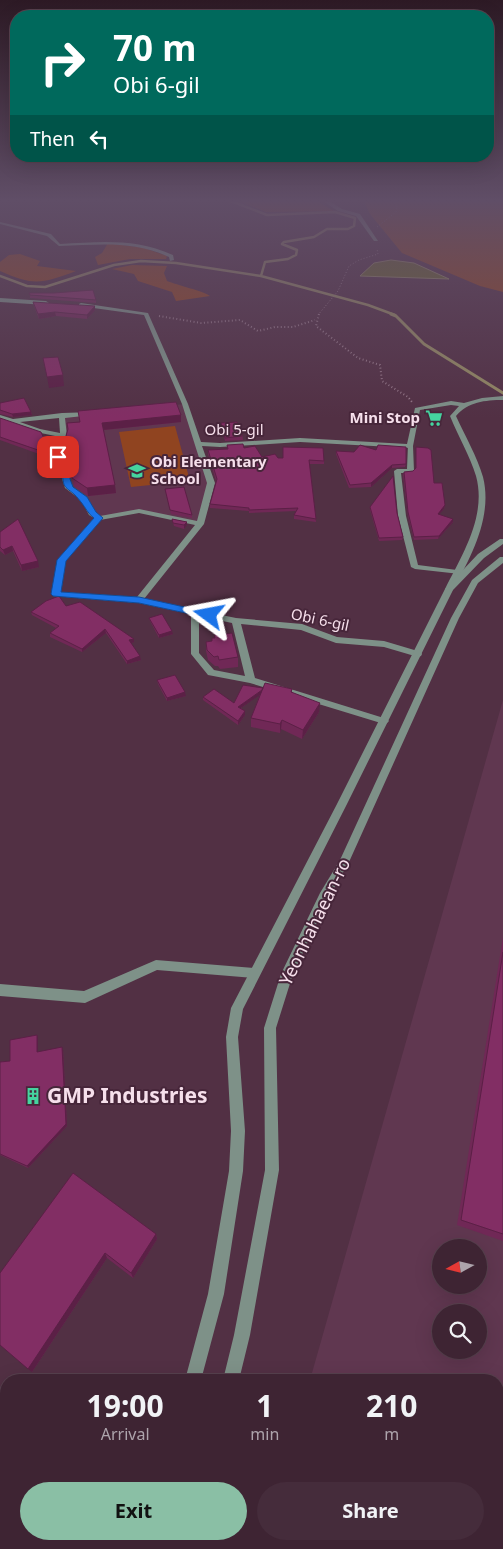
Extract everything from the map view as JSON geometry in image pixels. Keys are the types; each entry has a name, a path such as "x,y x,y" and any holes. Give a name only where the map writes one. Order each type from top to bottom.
{"street":[{"path":"0,300 55,304"},
{"path":"74,305 146,314"},
{"name":"Obi 5-gil","path":"146,314 185,404 198,444 220,445 300,440 410,446"},
{"path":"458,572 415,567 402,516 397,471 411,471 410,446 416,409 451,403 463,405 503,398"},
{"path":"175,405 185,404"},
{"name":"Yeonhahaean-ro","path":"195,1374 216,1294 236,1171 238,1131 232,1037 237,1008 418,654 475,536 482,493 479,478 453,416 459,407 463,405"},
{"path":"11,422 100,412"},
{"path":"62,415 64,436 58,457 67,464 66,479 69,488 84,499 92,513 98,518 139,511 200,524"},
{"path":"0,417 38,431 64,436"},
{"path":"139,600 200,524 211,483 198,444"},
{"name":"Obi 6-gil","path":"98,518 62,560 56,594 139,600 236,621 302,627 336,640 384,644 418,654"},
{"name":"Yeonhahaean-ro","path":"449,588 481,556 503,541"},
{"name":"Yeonhahaean-ro","path":"232,1374 242,1336 272,1170 269,1077 270,1028 287,974 324,896 344,862 455,618 475,582 503,559"},
{"path":"195,612 195,654 211,673 251,680 384,721"},
{"path":"236,621 251,680"},
{"path":"0,990 85,997 156,965 254,973"}],"path":[{"path":"146,314 201,323 240,320 258,331 275,327 293,327 315,320 329,299 338,292"},
{"path":"315,320 316,326 358,358 380,365 382,381 408,397 416,409"}],"shaded area":[{"path":"6,273 70,273 38,282 21,279"},
{"path":"131,273 164,273 167,281 210,296 176,301 172,292 138,281 134,274"},
{"path":"363,273 437,273 449,279 360,276"},
{"path":"450,273 503,273 503,292 480,286"},
{"name":"Obi Elementary School","path":"185,404 211,483 200,524 139,511 98,518 84,499 69,488 67,464 58,457 62,415"},
{"path":"175,426 190,481 131,487 119,432"},
{"path":"503,700 503,1374 312,1374"}],"building":[{"path":"93,290 96,300 30,295 29,293 54,293"},
{"path":"33,302 95,306 87,315 55,312 38,314"},
{"path":"58,357 63,375 47,377 43,358"},
{"path":"24,398 31,412 12,414 0,410 0,403"},
{"path":"176,402 181,415 102,423 115,485 87,488 72,478 69,447 64,448 63,446 68,429 67,423 80,422 78,411"},
{"path":"0,418 41,432 47,445 38,450 0,437"},
{"path":"237,422 242,436 225,438 221,423"},
{"path":"243,444 244,448 255,446 262,457 275,454 278,458 283,458 283,447 323,448 324,461 309,460 316,519 294,515 298,508 249,510 249,508 210,504 217,479 208,450 228,449 227,445"},
{"path":"360,445 376,450 378,445 406,447 406,464 392,465 371,483 350,485 336,451 354,452"},
{"path":"416,447 431,450 434,483 442,483 445,505 438,514 453,519 439,536 414,537 408,512 404,472 413,471 416,468"},
{"path":"393,476 397,513 403,537 379,538 370,507"},
{"path":"184,487 192,515 170,510 165,489"},
{"path":"18,519 38,561 21,565 12,546 3,550 0,547 0,532"},
{"path":"172,519 187,522 184,525 173,523"},
{"path":"59,596 66,606 80,602 134,639 129,640 140,656 127,661 105,629 82,649 50,633 59,626 31,612 46,601"},
{"path":"162,614 172,631 159,635 149,618"},
{"path":"232,633 238,657 219,660 218,656 214,657 207,650 206,642 212,641 212,638 215,638 214,635"},
{"path":"175,675 185,692 167,698 157,680"},
{"path":"265,683 292,689 291,692 320,703 303,730 282,720 280,724 251,718"},
{"path":"243,685 263,688 238,707 245,711 238,721 203,697 214,689 234,703"},
{"path":"503,952 503,1234 461,1220"},
{"name":"GMP Industries","path":"37,1035 37,1052 62,1047 66,1124 27,1166 0,1154 0,1062 10,1061 10,1040"},
{"path":"73,1173 156,1234 131,1273 105,1253 28,1369 0,1345 0,1273"}],"waterway":[{"path":"0,276 27,286 45,287 88,273"},
{"path":"243,273 261,276"},
{"path":"261,276 368,305 395,315"},
{"path":"391,314 396,316 424,344 503,393"}],"place":[{"name":"Mini Stop","path":"434,418"},
{"name":"Obi Elementary School","path":"137,471"},
{"name":"GMP Industries","path":"33,1096"}],"route":[{"path":"58,457 67,464 66,479 69,488 84,499 92,513 98,518 62,560 56,594 139,600 209,615"}]}
